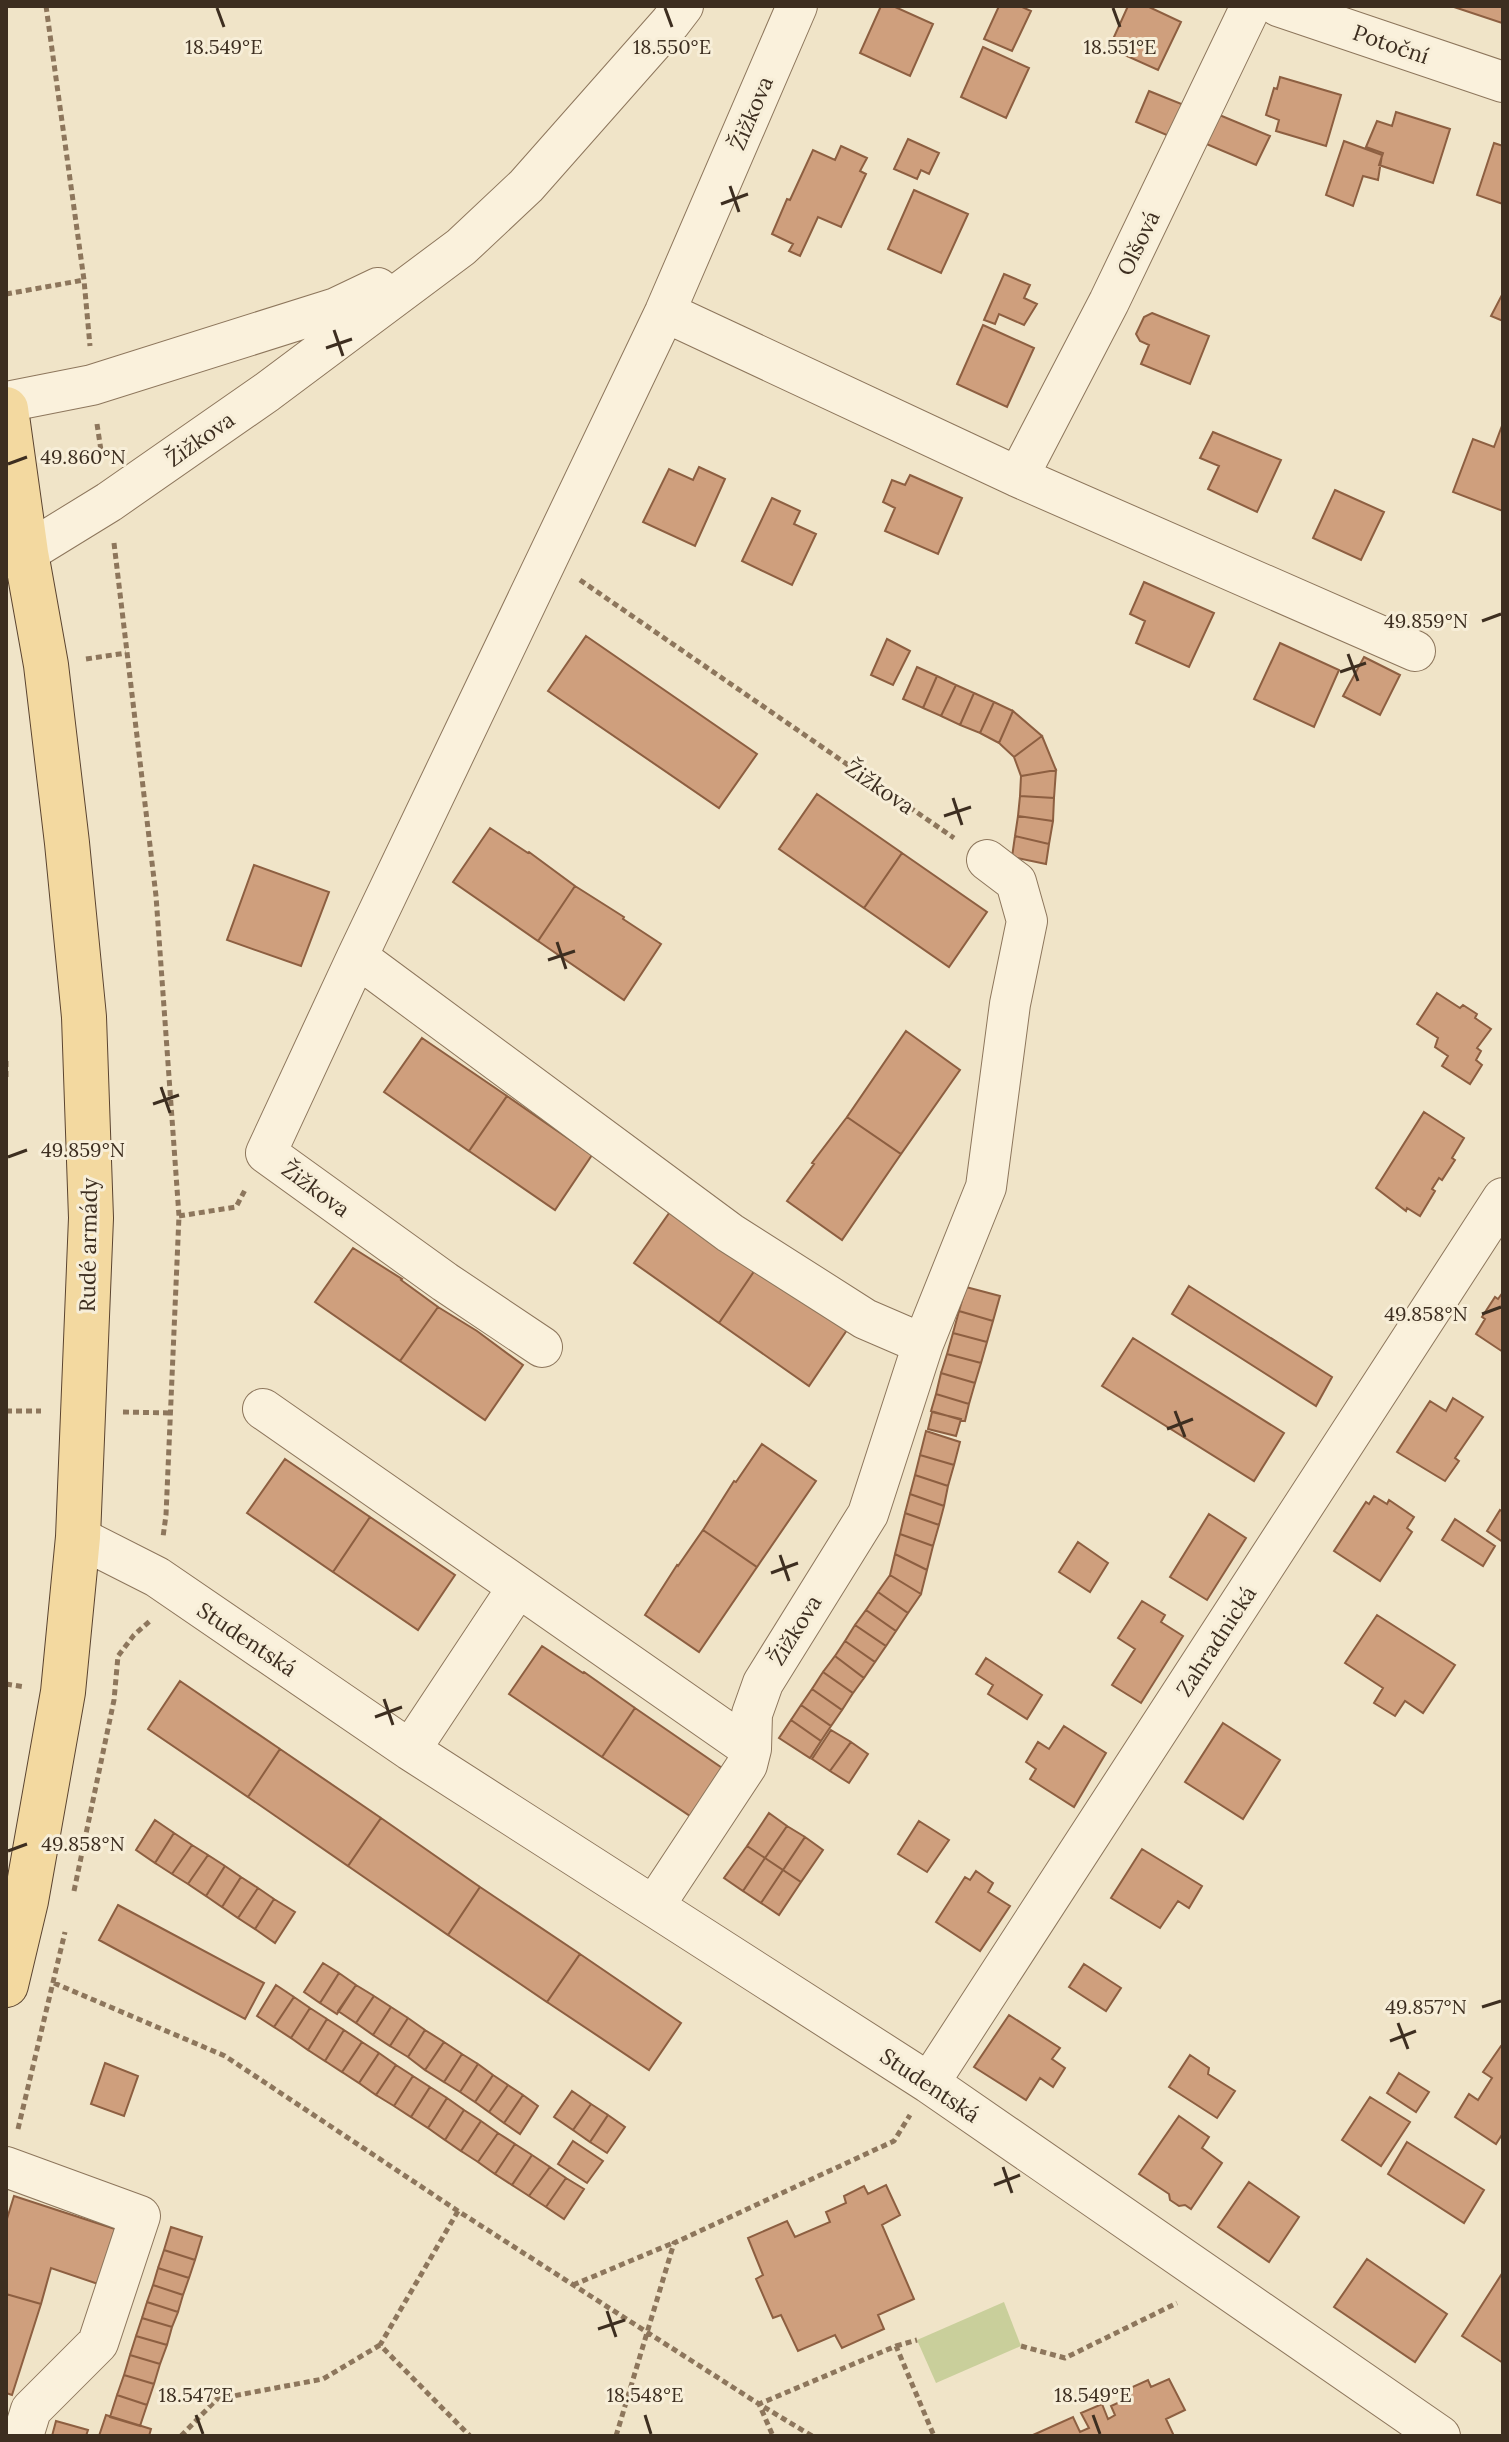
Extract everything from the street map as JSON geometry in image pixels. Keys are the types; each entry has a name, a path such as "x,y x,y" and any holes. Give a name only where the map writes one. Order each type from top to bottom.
{"main road":[{"name":"Rudé armády","path":"6,409 16,556 46,665 67,843 84,1017 91,1218 78,1537 63,1692 26,1901 6,1985"}],"street":[{"name":"Žižkova","path":"16,556 109,502 267,392 461,247 526,186 683,6"},
{"name":"Žižkova","path":"542,1347 445,1282 266,1153 665,312 797,6"},
{"name":"Olšová","path":"1018,477 1109,302 1251,6"},
{"name":"Potoční","path":"1278,6 1503,82"},
{"name":"Žižkova","path":"6,402 92,385 336,308 461,247"},
{"path":"665,312 1018,477 1415,651"},
{"name":"Žižkova","path":"654,1906 747,1765 751,1749 752,1714 763,1683 868,1514 923,1344 986,1187 1010,1004 1027,921 1016,882 987,860"},
{"path":"357,957 730,1233 865,1319 923,1344"},
{"name":"Zahradnická","path":"929,2083 1503,1198"},
{"path":"263,1409 751,1749"},
{"name":"Studentská","path":"78,1537 157,1577 410,1750 929,2083 1440,2436"},
{"path":"410,1750 518,1587"},
{"path":"7,2167 140,2216 98,2343 31,2410 23,2436"}],"path":[{"path":"46,6 84,280 92,385 156,896 179,1216 166,1515 157,1577"},
{"path":"6,294 84,280"},
{"name":"Žižkova","path":"542,567 570,573 987,860"},
{"path":"6,1061 6,1081"},
{"path":"179,1216 236,1207 266,1153"},
{"path":"54,1983 225,2056 458,2211 812,2436"},
{"path":"573,2285 674,2243 894,2141 929,2083"},
{"path":"181,2436 217,2399 323,2379 380,2345 458,2211"},
{"path":"616,2436 674,2243"},
{"path":"1021,2346 1065,2358 1219,2283"},
{"path":"759,2404 917,2340"},
{"path":"380,2345 470,2436"},
{"path":"896,2346 934,2436"},
{"path":"759,2404 773,2436"}],"green space":[{"path":"1004,2302 1021,2346 936,2383 917,2340"}],"building":[{"path":"881,6 893,6 933,24 910,76 860,53"},
{"path":"999,6 1020,6 1031,11 1012,51 984,39"},
{"path":"1128,6 1147,6 1181,22 1158,70 1109,48"},
{"path":"1451,6 1503,6 1502,23"},
{"path":"983,47 1029,68 1006,118 961,97"},
{"path":"1280,77 1341,95 1326,146 1276,131 1279,120 1266,115"},
{"path":"1149,91 1184,105 1169,136 1136,122"},
{"path":"1396,112 1450,129 1433,183 1379,165 1383,153 1366,147 1377,121 1392,126"},
{"path":"1217,114 1270,136 1256,165 1204,143"},
{"path":"908,139 939,153 929,174 921,170 917,179 894,169"},
{"path":"1344,141 1382,155 1378,180 1363,176 1353,206 1326,195"},
{"path":"1494,143 1503,146 1503,204 1477,195"},
{"path":"841,146 867,158 860,171 866,174 841,227 818,217 800,256 789,251 793,244 772,234 813,150 835,160"},
{"path":"914,190 968,214 941,273 888,249"},
{"path":"1004,274 1030,285 1024,298 1037,304 1024,325 999,314 995,324 984,320"},
{"path":"1503,293 1503,321 1491,316"},
{"path":"1152,313 1209,336 1190,384 1141,364 1149,345 1140,341 1136,334 1144,317"},
{"path":"983,325 1034,348 1007,407 957,384"},
{"path":"1503,423 1503,511 1453,492 1473,439 1494,447"},
{"path":"1213,432 1281,460 1257,512 1208,489 1219,466 1200,458"},
{"path":"699,467 725,479 695,546 643,522 669,469 693,480"},
{"path":"910,475 962,498 938,554 885,531 895,508 883,502 892,480 905,485"},
{"path":"1335,490 1384,512 1361,560 1313,538"},
{"path":"772,498 800,511 794,524 816,534 792,585 742,561"},
{"path":"1144,582 1214,613 1189,667 1136,643 1145,621 1130,614"},
{"path":"586,636 757,754 719,808 548,691"},
{"path":"887,639 910,651 893,685 871,675"},
{"path":"1280,643 1339,670 1314,727 1254,699"},
{"path":"1364,657 1400,675 1380,715 1343,696"},
{"path":"917,667 937,676 923,708 903,699"},
{"path":"937,676 956,685 941,716 923,708"},
{"path":"956,685 974,693 960,725 941,716"},
{"path":"974,693 994,702 980,733 960,725"},
{"path":"994,702 1013,711 999,743 980,733"},
{"path":"1013,711 1042,736 1014,757 999,743"},
{"path":"1042,736 1056,770 1021,776 1014,757"},
{"path":"1056,770 1054,798 1020,796 1021,776"},
{"path":"817,794 902,853 864,908 779,849"},
{"path":"1020,796 1054,798 1053,821 1018,816"},
{"path":"1018,816 1053,821 1049,844 1015,836"},
{"path":"490,828 575,886 538,941 453,882"},
{"path":"1015,836 1049,844 1046,864 1012,857"},
{"path":"902,853 987,912 949,967 864,908"},
{"path":"254,865 329,892 301,966 227,940"},
{"path":"575,886 661,944 624,1000 538,941"},
{"path":"1437,993 1460,1008 1463,1005 1477,1014 1475,1018 1491,1029 1477,1048 1481,1051 1476,1060 1482,1065 1470,1084 1442,1066 1448,1056 1435,1047 1438,1038 1417,1024"},
{"path":"906,1031 960,1070 901,1154 847,1117"},
{"path":"422,1038 507,1096 469,1151 384,1092"},
{"path":"507,1096 592,1155 555,1210 469,1151"},
{"path":"1424,1112 1464,1138 1452,1158 1455,1160 1432,1189 1435,1191 1420,1216 1407,1208 1406,1211 1376,1188"},
{"path":"847,1117 901,1154 842,1240 787,1201"},
{"path":"672,1209 757,1267 719,1323 634,1263"},
{"path":"353,1248 402,1279 438,1307 400,1361 315,1302"},
{"path":"757,1267 847,1330 809,1386 719,1323"},
{"path":"1189,1286 1332,1377 1316,1406 1172,1314"},
{"path":"966,1287 1000,1296 993,1321 959,1311"},
{"path":"1503,1292 1503,1352 1476,1334 1485,1319 1482,1317 1495,1297 1498,1299"},
{"path":"438,1307 523,1365 485,1420 400,1361"},
{"path":"959,1311 993,1321 987,1342 953,1333"},
{"path":"953,1333 987,1342 981,1363 947,1354"},
{"path":"1133,1338 1284,1433 1254,1481 1102,1386"},
{"path":"947,1354 981,1363 975,1383 941,1373"},
{"path":"941,1373 975,1383 969,1404 936,1394"},
{"path":"936,1394 969,1404 965,1421 931,1411"},
{"path":"1453,1398 1483,1417 1455,1458 1459,1461 1445,1481 1397,1452 1430,1401 1446,1411"},
{"path":"932,1412 961,1419 956,1436 928,1429"},
{"path":"926,1431 960,1442 954,1465 920,1455"},
{"path":"762,1444 816,1481 757,1567 703,1530"},
{"path":"920,1455 954,1465 948,1486 915,1475"},
{"path":"285,1459 370,1517 333,1572 247,1513"},
{"path":"915,1475 948,1486 944,1506 910,1494"},
{"path":"910,1494 944,1506 939,1525 905,1513"},
{"path":"1374,1496 1387,1504 1389,1500 1414,1517 1407,1528 1412,1532 1380,1581 1334,1551 1366,1502 1369,1504"},
{"path":"1500,1510 1503,1512 1503,1542 1487,1531"},
{"path":"905,1513 939,1525 933,1546 900,1534"},
{"path":"1209,1514 1246,1538 1207,1600 1170,1577"},
{"path":"370,1517 455,1575 418,1630 333,1572"},
{"path":"1455,1519 1495,1546 1483,1566 1442,1540"},
{"path":"703,1530 757,1567 699,1652 645,1615"},
{"path":"900,1534 933,1546 927,1570 895,1554"},
{"path":"1078,1542 1108,1563 1090,1592 1059,1572"},
{"path":"895,1554 927,1570 921,1594 890,1575"},
{"path":"890,1575 921,1594 908,1613 878,1592"},
{"path":"878,1592 908,1613 896,1631 866,1610"},
{"path":"1142,1601 1165,1615 1161,1622 1183,1636 1141,1703 1112,1685 1135,1649 1118,1638"},
{"path":"866,1610 896,1631 886,1646 855,1625"},
{"path":"1377,1615 1455,1665 1423,1713 1405,1701 1395,1716 1374,1703 1383,1688 1345,1663"},
{"path":"855,1625 886,1646 875,1662 845,1641"},
{"path":"845,1641 875,1662 864,1678 835,1656"},
{"path":"542,1646 635,1708 602,1757 509,1694"},
{"path":"835,1656 864,1678 853,1693 823,1672"},
{"path":"986,1658 1042,1695 1027,1719 988,1694 993,1685 976,1674"},
{"path":"823,1672 853,1693 842,1710 812,1689"},
{"path":"180,1681 280,1749 248,1797 148,1729"},
{"path":"812,1689 842,1710 831,1726 801,1705"},
{"path":"801,1705 831,1726 821,1741 791,1720"},
{"path":"635,1708 728,1772 696,1820 602,1757"},
{"path":"791,1720 821,1741 810,1758 779,1738"},
{"path":"1223,1723 1280,1760 1243,1819 1185,1782"},
{"path":"1064,1726 1106,1753 1074,1807 1030,1779 1036,1769 1026,1762 1038,1742 1049,1749"},
{"path":"831,1730 851,1742 830,1771 812,1759"},
{"path":"851,1742 868,1754 849,1783 830,1771"},
{"path":"280,1749 381,1818 348,1866 248,1797"},
{"path":"769,1813 787,1826 765,1858 747,1846"},
{"path":"381,1818 480,1887 448,1935 348,1866"},
{"path":"155,1820 174,1833 155,1863 136,1850"},
{"path":"919,1821 949,1840 927,1872 898,1854"},
{"path":"787,1826 805,1837 783,1870 765,1858"},
{"path":"174,1833 192,1845 172,1874 155,1863"},
{"path":"805,1837 823,1850 801,1882 783,1870"},
{"path":"192,1845 208,1855 188,1884 172,1874"},
{"path":"747,1846 765,1858 743,1891 724,1878"},
{"path":"1142,1849 1202,1886 1189,1908 1178,1901 1160,1928 1111,1898"},
{"path":"208,1855 225,1866 206,1896 188,1884"},
{"path":"765,1858 783,1870 761,1903 743,1891"},
{"path":"225,1866 241,1877 222,1907 206,1896"},
{"path":"783,1870 801,1882 779,1915 761,1903"},
{"path":"976,1871 993,1883 988,1892 1010,1906 980,1951 936,1922 965,1877 970,1880"},
{"path":"241,1877 258,1888 238,1918 222,1907"},
{"path":"480,1887 580,1954 547,2002 448,1935"},
{"path":"258,1888 274,1899 255,1929 238,1918"},
{"path":"274,1899 295,1912 275,1943 255,1929"},
{"path":"118,1905 264,1983 245,2019 99,1940"},
{"path":"580,1954 681,2023 649,2070 547,2002"},
{"path":"323,1963 339,1973 320,2003 304,1992"},
{"path":"1084,1964 1121,1988 1106,2011 1069,1987"},
{"path":"339,1973 356,1985 337,2014 320,2003"},
{"path":"276,1985 294,1997 274,2027 257,2016"},
{"path":"356,1985 374,1996 356,2023 338,2011"},
{"path":"374,1996 391,2007 373,2035 356,2023"},
{"path":"294,1997 310,2008 291,2038 274,2027"},
{"path":"391,2007 408,2018 390,2046 373,2035"},
{"path":"310,2008 327,2019 308,2050 291,2038"},
{"path":"1009,2015 1060,2048 1052,2059 1065,2068 1053,2087 1040,2078 1026,2100 974,2067"},
{"path":"408,2018 425,2030 408,2057 390,2046"},
{"path":"327,2019 344,2030 325,2061 308,2050"},
{"path":"344,2030 362,2042 342,2072 325,2061"},
{"path":"425,2030 444,2042 425,2070 408,2057"},
{"path":"362,2042 379,2053 359,2083 342,2072"},
{"path":"444,2042 462,2054 444,2082 425,2070"},
{"path":"1501,2046 1503,2133 1496,2144 1455,2117 1469,2094 1478,2100 1492,2078 1483,2072"},
{"path":"379,2053 396,2065 376,2095 359,2083"},
{"path":"462,2054 478,2064 460,2092 444,2082"},
{"path":"1190,2055 1209,2068 1208,2074 1235,2091 1217,2118 1169,2087"},
{"path":"105,2063 138,2076 124,2116 91,2104"},
{"path":"478,2064 493,2075 475,2102 460,2092"},
{"path":"396,2065 413,2076 394,2106 376,2095"},
{"path":"1399,2073 1429,2092 1416,2112 1387,2093"},
{"path":"493,2075 508,2085 489,2112 475,2102"},
{"path":"413,2076 430,2087 411,2117 394,2106"},
{"path":"508,2085 523,2095 504,2123 489,2112"},
{"path":"430,2087 447,2098 428,2128 411,2117"},
{"path":"572,2091 591,2104 573,2130 554,2117"},
{"path":"523,2095 538,2106 520,2134 504,2123"},
{"path":"1370,2097 1410,2122 1381,2166 1342,2140"},
{"path":"447,2098 464,2110 445,2140 428,2128"},
{"path":"591,2104 608,2115 590,2142 573,2130"},
{"path":"464,2110 481,2121 461,2151 445,2140"},
{"path":"608,2115 625,2127 607,2153 590,2142"},
{"path":"1179,2116 1209,2137 1202,2148 1222,2163 1191,2209 1170,2200 1169,2194 1139,2174"},
{"path":"481,2121 498,2133 478,2162 461,2151"},
{"path":"498,2133 515,2144 495,2174 478,2162"},
{"path":"573,2141 603,2161 587,2183 558,2164"},
{"path":"1407,2142 1484,2190 1464,2223 1388,2174"},
{"path":"515,2144 532,2155 512,2185 495,2174"},
{"path":"532,2155 550,2167 529,2196 512,2185"},
{"path":"550,2167 566,2178 546,2207 529,2196"},
{"path":"566,2178 584,2189 564,2219 546,2207"},
{"path":"1249,2182 1299,2217 1269,2262 1218,2227"},
{"path":"886,2185 900,2215 882,2225 914,2299 878,2315 884,2329 842,2348 835,2335 798,2351 781,2315 773,2318 756,2279 763,2275 748,2238 787,2221 795,2237 830,2222 826,2212 846,2203 844,2196 864,2186 868,2194"},
{"path":"14,2196 115,2229 98,2284 51,2268 41,2304 6,2294 6,2222"},
{"path":"171,2227 202,2237 195,2260 164,2250"},
{"path":"164,2250 195,2260 189,2278 158,2268"},
{"path":"1367,2259 1447,2314 1415,2362 1334,2307"},
{"path":"158,2268 189,2278 183,2295 153,2285"},
{"path":"1503,2272 1503,2363 1462,2336"},
{"path":"153,2285 183,2295 178,2312 147,2302"},
{"path":"6,2294 41,2304 12,2395 6,2393"},
{"path":"147,2302 178,2312 172,2327 142,2318"},
{"path":"142,2318 172,2327 167,2345 136,2336"},
{"path":"136,2336 167,2345 160,2364 130,2355"},
{"path":"130,2355 160,2364 154,2384 124,2375"},
{"path":"124,2375 154,2384 147,2405 117,2395"},
{"path":"1169,2379 1185,2410 1166,2419 1174,2436 1033,2435 1073,2417 1080,2432 1089,2428 1081,2413 1102,2404 1108,2419 1115,2415 1111,2406 1131,2397 1128,2389 1148,2380 1151,2387"},
{"path":"117,2395 147,2405 140,2426 110,2417"},
{"path":"106,2415 151,2429 149,2436 99,2436"},
{"path":"56,2421 88,2430 86,2436 52,2436"}]}
